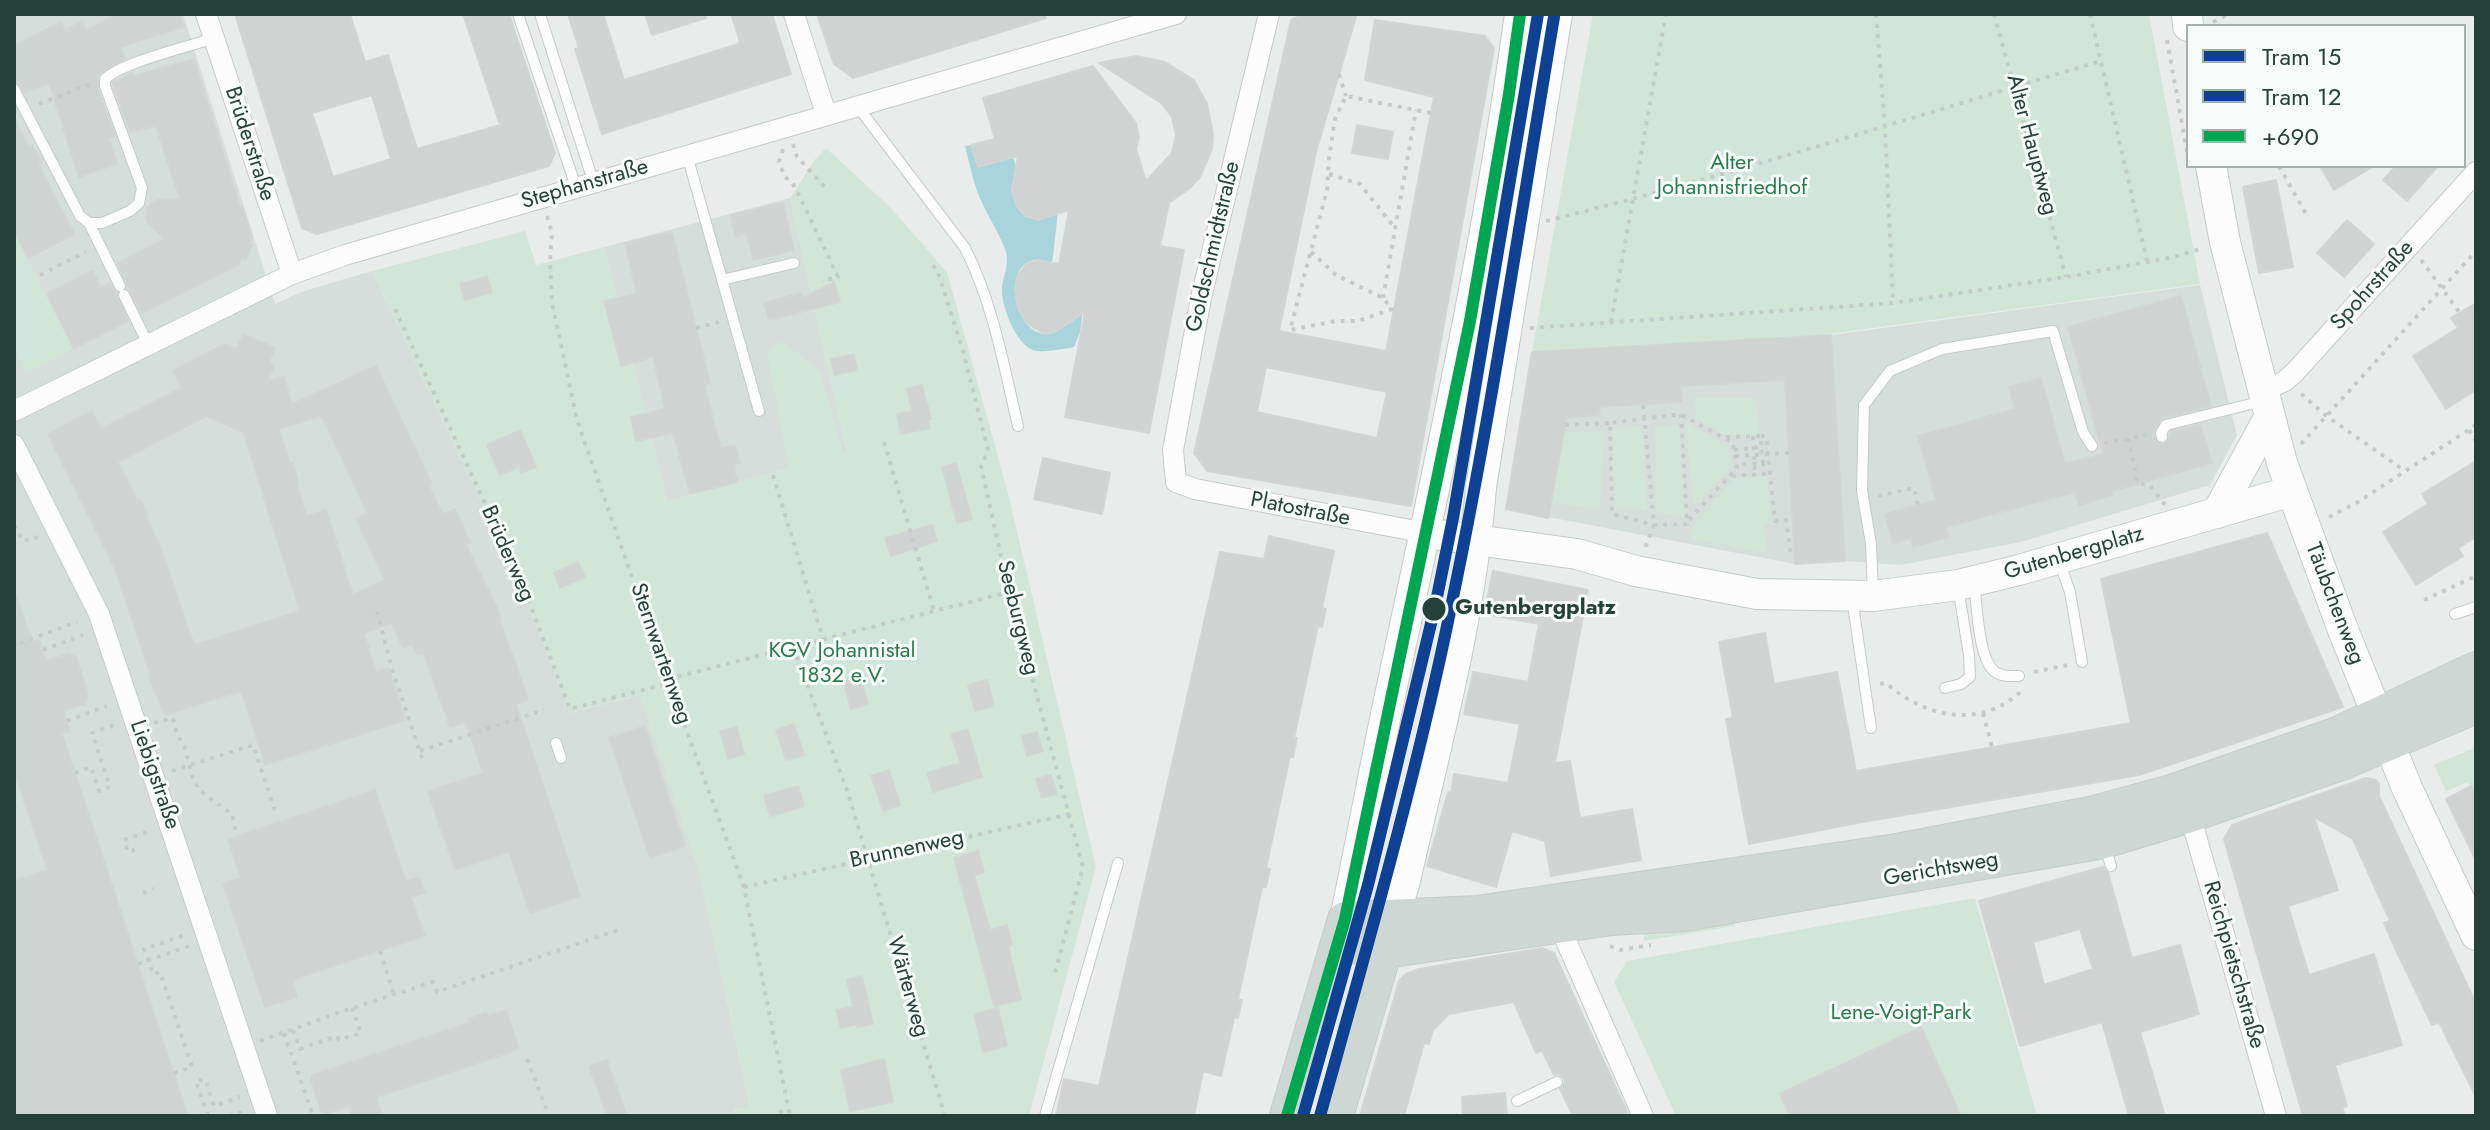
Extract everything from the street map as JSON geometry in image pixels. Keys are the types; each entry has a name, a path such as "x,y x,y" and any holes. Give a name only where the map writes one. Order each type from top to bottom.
{"main road":[{"path":"1287,1116 1342,932 1470,321 1520,14"},
{"path":"1336,1116 1405,881 1454,666 1477,540 1481,487 1556,17"},
{"name":"Täubchenweg","path":"2211,168 2225,242 2270,398 2287,477 2343,630 2384,730 2429,838 2476,935"},
{"path":"2217,513 2270,398"},
{"name":"Gutenbergplatz","path":"1426,533 1577,554 1636,571 1757,594 1862,596 1966,583 2059,559 2217,513 2287,477"},
{"name":"Gerichtsweg","path":"2384,730 2476,669"},
{"name":"Gerichtsweg","path":"1342,932 1394,917 1557,913 1612,918 1684,914 2107,854 2289,774 2335,735 2384,730 2476,706"},
{"name":"Gerichtsweg","path":"1342,932 1385,951 1557,913 2090,814 2171,792 2289,774"}],"street":[{"path":"794,14 826,114"},
{"name":"Stephanstraße","path":"14,411 292,274 345,255 687,155 790,136 826,114 1176,14"},
{"name":"Goldschmidtstraße","path":"1176,482 1173,450 1201,298 1269,14"},
{"path":"1512,14 1556,17"},
{"name":"Brüderstraße","path":"209,15 292,274"},
{"name":"Spohrstraße","path":"2270,398 2476,172"},
{"name":"Liebigstraße","path":"14,445 99,614 267,1116"},
{"name":"Platostraße","path":"1176,482 1195,489 1426,533"},
{"name":"Reichpietschstraße","path":"2190,815 2276,1116"},
{"path":"1557,913 1609,1057 1643,1116"}],"lane":[{"path":"518,14 584,184"},
{"path":"540,14 584,184"},
{"path":"89,223 102,223 130,211 139,203 142,188 105,79 112,72 129,65 214,38"},
{"path":"14,89 80,216 89,223 148,344"},
{"path":"858,107 965,248 976,270 1001,352 1018,426"},
{"path":"687,155 759,411"},
{"path":"722,280 794,263"},
{"path":"1871,728 1862,596 1871,544 1864,499 1864,405 1890,371 1942,349 2053,331 2083,432 2092,446"},
{"path":"2161,435 2166,425 2270,398"},
{"path":"2059,559 2070,592 2082,662"},
{"path":"1966,583 1984,655 1991,670 2002,676 2019,676"},
{"path":"1945,688 1961,684 1970,677 1966,583"},
{"path":"2455,614 2476,607"},
{"path":"556,743 561,758"},
{"path":"1045,1116 1118,863"},
{"path":"1517,1101 1557,1082"}],"path":[{"path":"1611,322 1666,14"},
{"path":"1876,14 1893,303"},
{"name":"Alter Hauptweg","path":"1994,14 2066,277"},
{"path":"2090,14 2147,261"},
{"path":"2208,24 2229,14"},
{"path":"2180,23 2186,125"},
{"path":"1545,222 1885,128 2101,61"},
{"path":"1311,252 1336,275 1383,298 1392,309 1358,321 1336,321 1290,330 1327,190 1335,119 1346,96 1339,74"},
{"path":"26,109 105,79"},
{"path":"1346,96 1431,113"},
{"path":"1383,298 1416,110"},
{"path":"790,136 797,157 825,187"},
{"path":"790,136 779,162 785,177 792,182 800,197 838,277 822,281"},
{"path":"2280,168 2306,214"},
{"path":"1329,174 1360,184 1395,228"},
{"name":"Sternwartenweg","path":"542,197 552,233 552,302 577,420 744,887 790,1113"},
{"path":"2201,235 2207,260"},
{"path":"40,275 99,245"},
{"path":"2410,246 2460,313"},
{"path":"1527,328 1893,303 2066,277 2204,248"},
{"path":"2287,477 2328,417 2476,251"},
{"name":"Seeburgweg","path":"933,265 938,272 963,351 988,450 981,466 1009,592 1083,867 1055,973"},
{"name":"Brüderweg","path":"395,309 524,588 570,709 669,681"},
{"path":"696,328 733,318"},
{"path":"2270,398 2328,417 2405,471"},
{"path":"1643,405 1654,525 1648,540"},
{"path":"1681,414 1687,522"},
{"path":"1565,425 1681,414 1733,443 1737,468 1687,522 1654,525 1612,514 1611,423"},
{"path":"2305,528 2358,502 2476,425"},
{"path":"2469,430 2476,441"},
{"path":"2092,446 2121,438 2161,435"},
{"path":"1753,436 1755,474"},
{"path":"1761,436 1761,447 1766,454"},
{"path":"1724,438 1766,436 1767,474 1775,521 1786,520 1791,556"},
{"path":"2128,438 2138,484 2150,485 2163,500 2174,525"},
{"path":"884,442 934,611"},
{"path":"1754,452 1761,447"},
{"path":"1735,453 1789,453"},
{"path":"1766,454 1763,463 1767,474"},
{"path":"1736,465 1763,463"},
{"path":"1730,476 1767,474"},
{"path":"773,475 823,639"},
{"path":"1864,499 1914,488 1918,505"},
{"path":"14,525 23,541 33,539"},
{"path":"2424,600 2476,576"},
{"path":"669,681 1009,592"},
{"path":"377,611 392,669 424,764"},
{"path":"20,643 77,622"},
{"path":"43,650 83,635"},
{"name":"Wärterweg","path":"793,647 847,790 945,1116"},
{"path":"67,721 107,706"},
{"path":"420,751 544,710"},
{"path":"1983,713 1992,747"},
{"path":"164,720 173,718 200,791 232,814 236,833"},
{"path":"75,773 91,767 99,791 110,787 92,733 114,725"},
{"path":"180,769 253,745 276,814"},
{"name":"Brunnenweg","path":"744,887 1070,814"},
{"path":"141,848 128,852 125,843 150,831"},
{"path":"143,893 154,889"},
{"path":"244,1047 433,982 437,992 618,930"},
{"path":"174,1073 192,1067 160,972 153,974 144,949 185,935"},
{"path":"138,964 189,946"},
{"path":"380,951 394,995"},
{"path":"293,1030 300,1049 337,1036 339,1040 361,1033 352,1008"},
{"path":"284,1033 313,1116"},
{"path":"527,1059 549,1116"},
{"path":"208,1116 196,1081 205,1079 214,1106 240,1097"},
{"path":"229,1116 244,1111"},
{"path":"779,1112 790,1113"}],"shaded area":[{"path":"14,14 183,14 275,304 304,291 372,271 522,588 570,713 640,695 700,874 750,1106 734,1110 734,1116 14,1116"},
{"path":"790,198 847,452 667,502 604,247"},
{"path":"2200,285 2237,435 2210,485 2021,542 1900,565 1845,561 1795,564 1506,509 1532,352 1831,335"}],"green space":[{"name":"Alter Johannisfriedhof","path":"1593,14 2149,14 2200,284 1821,335 1532,352"},
{"name":"KGV Johannistal 1832 e.V.","path":"826,148 889,206 947,272 1008,493 1096,867 1029,1116 734,1116 733,1111 750,1105 700,874 640,695 570,713 522,588 372,271 525,231 536,265 604,247 667,502 789,468 767,352 781,340 820,371 843,453 847,452 790,198"},
{"path":"14,232 73,349 26,373 14,347"},
{"path":"1694,397 1755,398 1760,435 1725,435 1696,418"},
{"path":"1686,423 1728,446 1732,466 1694,507"},
{"path":"1679,425 1686,518 1656,512 1655,426"},
{"path":"1642,426 1647,510 1614,507 1612,429"},
{"path":"1604,431 1600,509 1550,503 1564,432"},
{"path":"1767,476 1772,523 1764,524 1766,553 1691,539 1692,528 1734,478"},
{"path":"2476,747 2476,798 2468,782 2446,791 2434,765"},
{"name":"Lene-Voigt-Park","path":"1975,898 2037,1116 1676,1116 1614,982 1627,961"},
{"path":"1733,917 1735,926 1644,941 1643,928"}],"water":[{"path":"971,145 978,167 1013,157 1016,168 1013,194 1016,205 1023,213 1038,220 1059,203 1052,265 1034,260 1023,265 1017,275 1015,289 1022,316 1030,327 1040,333 1056,331 1083,310 1074,347 1046,351 1030,349 1012,327 1002,291 1007,255 975,183 965,146"}],"building":[{"path":"118,14 179,14 184,27 120,47 125,58 98,75 97,88 115,136 109,138 117,164 79,177 49,83 25,93 14,81 14,46 61,22 65,30 82,21 86,31"},
{"path":"235,14 350,14 365,62 388,55 417,149 500,125 463,14 509,14 555,153 549,166 317,234 302,228","holes":["372,95 391,159 333,177 312,113"]},
{"path":"568,14 603,14 624,80 738,44 740,42 731,14 772,14 791,74 602,134 575,49 579,48"},
{"path":"645,14 705,14 706,18 652,35"},
{"path":"817,14 1045,14 1046,18 853,78 834,64"},
{"path":"1304,14 1356,17 1316,152 1279,331 1386,351 1434,97 1365,80 1375,20 1485,36 1494,48 1411,506 1207,471 1194,453 1291,20","holes":["1266,367 1387,392 1377,438 1257,412"]},
{"path":"1136,56 1165,62 1194,80 1207,104 1213,134 1212,149 1200,177 1169,203 1160,246 1184,250 1149,433 1065,417 1085,312 1055,332 1045,334 1026,323 1018,308 1015,289 1018,275 1026,264 1038,260 1059,264 1069,210 1038,220 1026,216 1018,208 1012,191 1018,156 978,167 971,145 995,139 983,98 1093,66 1136,123 1139,138 1136,149 1146,181 1172,153 1176,135 1172,117 1161,103 1099,63"},
{"path":"194,59 252,236 249,243 252,245 246,260 242,258 238,265 142,313 118,263 165,239 146,219 147,208 157,200 180,199 156,126 130,132 113,83 132,73 134,76"},
{"path":"14,118 41,162 38,164 74,234 28,258 14,230"},
{"path":"1357,125 1393,132 1388,159 1352,153"},
{"path":"2321,168 2371,168 2334,190"},
{"path":"2394,168 2436,168 2407,201 2383,180"},
{"path":"2276,180 2293,267 2259,273 2243,187"},
{"path":"783,203 794,250 753,260 747,234 735,237 731,215"},
{"path":"2347,220 2374,244 2344,277 2317,253"},
{"path":"672,232 710,383 704,385 721,448 735,445 740,463 733,465 737,482 690,494 673,433 636,441 631,417 665,409 653,357 621,366 604,301 637,294 625,243"},
{"path":"92,271 101,287 110,283 128,321 74,348 47,294"},
{"path":"487,277 492,292 465,300 460,284"},
{"path":"834,282 840,302 769,320 764,303 801,293 803,298"},
{"path":"2181,296 2211,406 2163,418 2153,435 2157,443 2163,445 2168,442 2171,432 2201,425 2212,463 2112,491 2113,495 2079,505 2075,492 1946,527 1949,537 1913,547 1911,538 1893,543 1885,514 1936,500 1918,436 2015,409 2009,387 2041,378 2065,464 2103,454 2068,327"},
{"path":"2476,303 2476,390 2446,409 2413,356 2458,328 2451,318"},
{"path":"243,334 275,348 269,363 274,365 267,382 284,377 292,404 376,366 443,514 455,509 470,542 466,544 501,617 528,699 516,704 580,896 530,913 509,852 455,870 428,791 483,773 466,722 450,727 423,652 417,654 412,644 403,648 392,623 364,633 376,672 389,668 405,720 265,765 241,691 165,715 149,677 113,564 48,434 92,411 101,429 182,388 173,371 225,344 237,349","holes":["206,416 243,432 300,611 194,645 162,551 146,516 148,514 140,499 137,500 118,462","322,416 368,514 356,519 385,580 353,595 326,510 306,516 293,463 290,464 279,429"]},
{"path":"1831,335 1845,561 1795,564 1785,380 1681,386 1682,402 1600,407 1599,415 1567,417 1548,518 1506,509 1532,352"},
{"path":"854,354 857,370 834,375 831,359"},
{"path":"922,385 931,419 928,420 930,428 901,434 897,414 912,411 907,389"},
{"path":"520,430 536,467 521,473 519,467 500,475 487,445"},
{"path":"1043,458 1110,473 1102,514 1034,499"},
{"path":"2476,461 2476,537 2458,548 2463,556 2416,585 2383,532 2428,504 2422,494"},
{"path":"956,463 972,519 957,523 942,467"},
{"path":"932,525 937,541 891,556 885,538"},
{"path":"2267,533 2343,707 2139,775 1749,844 1726,719 1733,718 1719,642 1765,633 1774,684 1837,672 1856,771 2131,723 2101,579"},
{"path":"1269,536 1334,551 1322,608 1326,609 1322,627 1318,626 1294,738 1297,738 1293,757 1290,756 1266,868 1270,869 1266,887 1262,887 1238,999 1242,1000 1238,1018 1234,1018 1221,1076 1203,1071 1194,1116 1056,1116 1064,1079 1099,1086 1220,552 1264,559"},
{"path":"578,562 585,577 560,588 554,573"},
{"path":"1493,571 1588,590 1555,763 1570,761 1580,818 1632,809 1641,860 1551,876 1545,841 1512,831 1496,887 1427,866 1448,792 1451,793 1454,774 1508,783 1520,724 1464,714 1473,672 1528,682 1539,624 1484,614"},
{"path":"17,598 32,642 40,640 46,661 68,654 76,657 88,695 85,704 63,710 70,731 62,734 188,1116 14,1116 14,881 47,870 17,780 14,781 14,599"},
{"path":"860,676 868,704 851,709 843,680"},
{"path":"987,680 994,706 975,711 968,685"},
{"path":"794,724 804,755 786,760 776,730"},
{"path":"645,726 685,846 650,858 609,738"},
{"path":"737,727 744,754 728,759 720,731"},
{"path":"968,730 982,777 933,792 927,773 960,763 951,734"},
{"path":"1037,732 1043,751 1027,756 1022,736"},
{"path":"889,770 900,805 883,811 871,776"},
{"path":"1051,775 1057,794 1042,798 1036,779"},
{"path":"2366,778 2379,784 2379,796 2476,1004 2476,1097 2439,1022 2432,1025 2395,948 2384,923 2390,921 2353,839 2314,817 2338,890 2288,906 2309,975 2374,954 2402,1045 2335,1065 2347,1106 2342,1108 2345,1116 2303,1116 2224,839 2232,825"},
{"path":"798,786 804,806 770,816 764,796"},
{"path":"2471,786 2476,796 2476,861 2446,799"},
{"path":"375,790 406,881 419,877 425,893 411,897 425,936 292,980 297,997 265,1007 223,884 241,878 228,839"},
{"path":"978,851 984,872 974,875 990,930 1007,925 1012,945 1008,946 1021,1000 994,1006 954,858"},
{"path":"2103,867 2108,873 2132,958 2180,945 2199,1014 2140,1032 2165,1116 2129,1116 2102,1022 2020,1046 1979,901","holes":["2080,929 2093,969 2044,985 2033,942"]},
{"path":"1542,948 1554,953 1629,1116 1573,1116 1560,1089 1565,1083 1564,1078 1554,1075 1542,1050 1536,1053 1514,1002 1449,1014 1433,1030 1429,1044 1424,1043 1404,1116 1360,1116 1399,981 1406,974 1419,969"},
{"path":"862,976 873,1024 841,1028 836,1010 853,1007 847,980"},
{"path":"998,1008 1007,1046 983,1052 974,1014"},
{"path":"506,1010 519,1049 376,1097 383,1116 352,1116 349,1106 325,1114 321,1111 312,1075 468,1023 469,1019 486,1013 489,1016"},
{"path":"1921,1027 1961,1116 1790,1116 1780,1094"},
{"path":"884,1059 893,1102 850,1111 841,1070"},
{"path":"607,1060 627,1116 607,1116 589,1066"},
{"path":"1505,1093 1507,1116 1463,1116 1462,1097"}],"tram line":[{"name":"15","path":"1303,1116 1368,885 1435,607 1453,518 1538,14"},
{"name":"12","path":"1320,1116 1407,799 1451,607 1493,386 1554,17"}],"transit line":[{"name":"+690","path":"1287,1116 1345,919 1470,321 1520,14"}],"place":[{"name":"Gutenbergplatz","path":"1434,609"}]}
